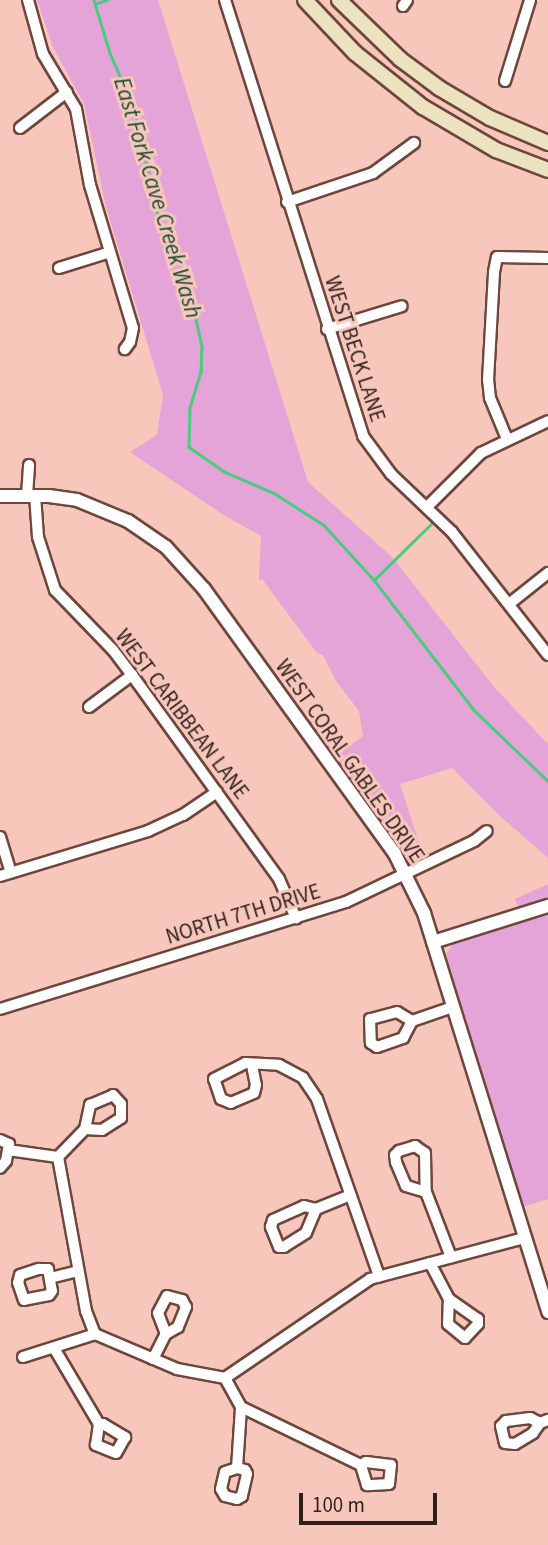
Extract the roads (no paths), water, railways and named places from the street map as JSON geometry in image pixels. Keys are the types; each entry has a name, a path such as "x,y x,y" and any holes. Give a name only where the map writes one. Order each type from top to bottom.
{"main road":[{"path":"305,0 355,53 423,107 496,150 548,170"},
{"path":"339,0 382,43 439,88 490,118 548,143"}],"street":[{"path":"28,0 43,54 76,109 88,178 133,328 125,349"},
{"name":"WEST BECK LANE","path":"225,0 363,436 391,474 428,506 548,655"},
{"path":"505,81 530,0"},
{"path":"20,128 67,92"},
{"path":"287,201 373,173 414,143"},
{"path":"59,268 110,253"},
{"path":"507,439 490,398 488,380 497,257 548,258"},
{"path":"327,329 402,306"},
{"path":"428,506 470,463 507,439 548,421"},
{"name":"WEST CARIBBEAN LANE","path":"29,465 38,537 55,590 113,650 132,675 286,888 296,918"},
{"name":"WEST CORAL GABLES DRIVE","path":"0,496 31,495 77,500 115,514 146,532 181,561 407,874 420,901 548,1312"},
{"path":"509,604 548,573"},
{"path":"89,706 132,675"},
{"path":"0,876 148,831 183,815 217,792"},
{"name":"NORTH 7TH DRIVE","path":"0,1009 361,897 474,841 487,831"},
{"path":"0,837 11,872"},
{"path":"433,942 548,906"},
{"path":"412,1021 397,1012 369,1019 371,1043 377,1046 402,1038 412,1021 453,1007"},
{"path":"252,1065 256,1085 254,1093 225,1103 214,1079 245,1063 252,1065 264,1062 289,1068 308,1084 317,1100 379,1276"},
{"path":"58,1157 85,1129"},
{"path":"0,1140 9,1144 4,1166 0,1168"},
{"path":"426,1192 406,1186 396,1162 396,1154 399,1151 415,1146 425,1153 426,1192 451,1257"},
{"path":"8,1150 58,1157"},
{"path":"58,1157 86,1311 95,1334"},
{"path":"316,1209 303,1237 284,1247 276,1245 271,1227 276,1218 304,1206 316,1209 350,1195"},
{"path":"23,1357 95,1334 177,1368 225,1378 352,1288 379,1276 524,1238"},
{"path":"430,1263 449,1298"},
{"path":"50,1278 78,1271"},
{"path":"153,1359 166,1334"},
{"path":"54,1348 99,1424"},
{"path":"225,1378 241,1407 237,1468"},
{"path":"241,1407 362,1465"}],"waterway":[{"name":"East Fork Cave Creek Wash","path":"94,0 110,53 134,108 160,223 186,274 202,346 201,372 190,407 189,447 225,472 274,493 324,525 374,580 475,711 548,781"},
{"path":"97,3 107,0"},
{"path":"374,580 434,521"}]}
